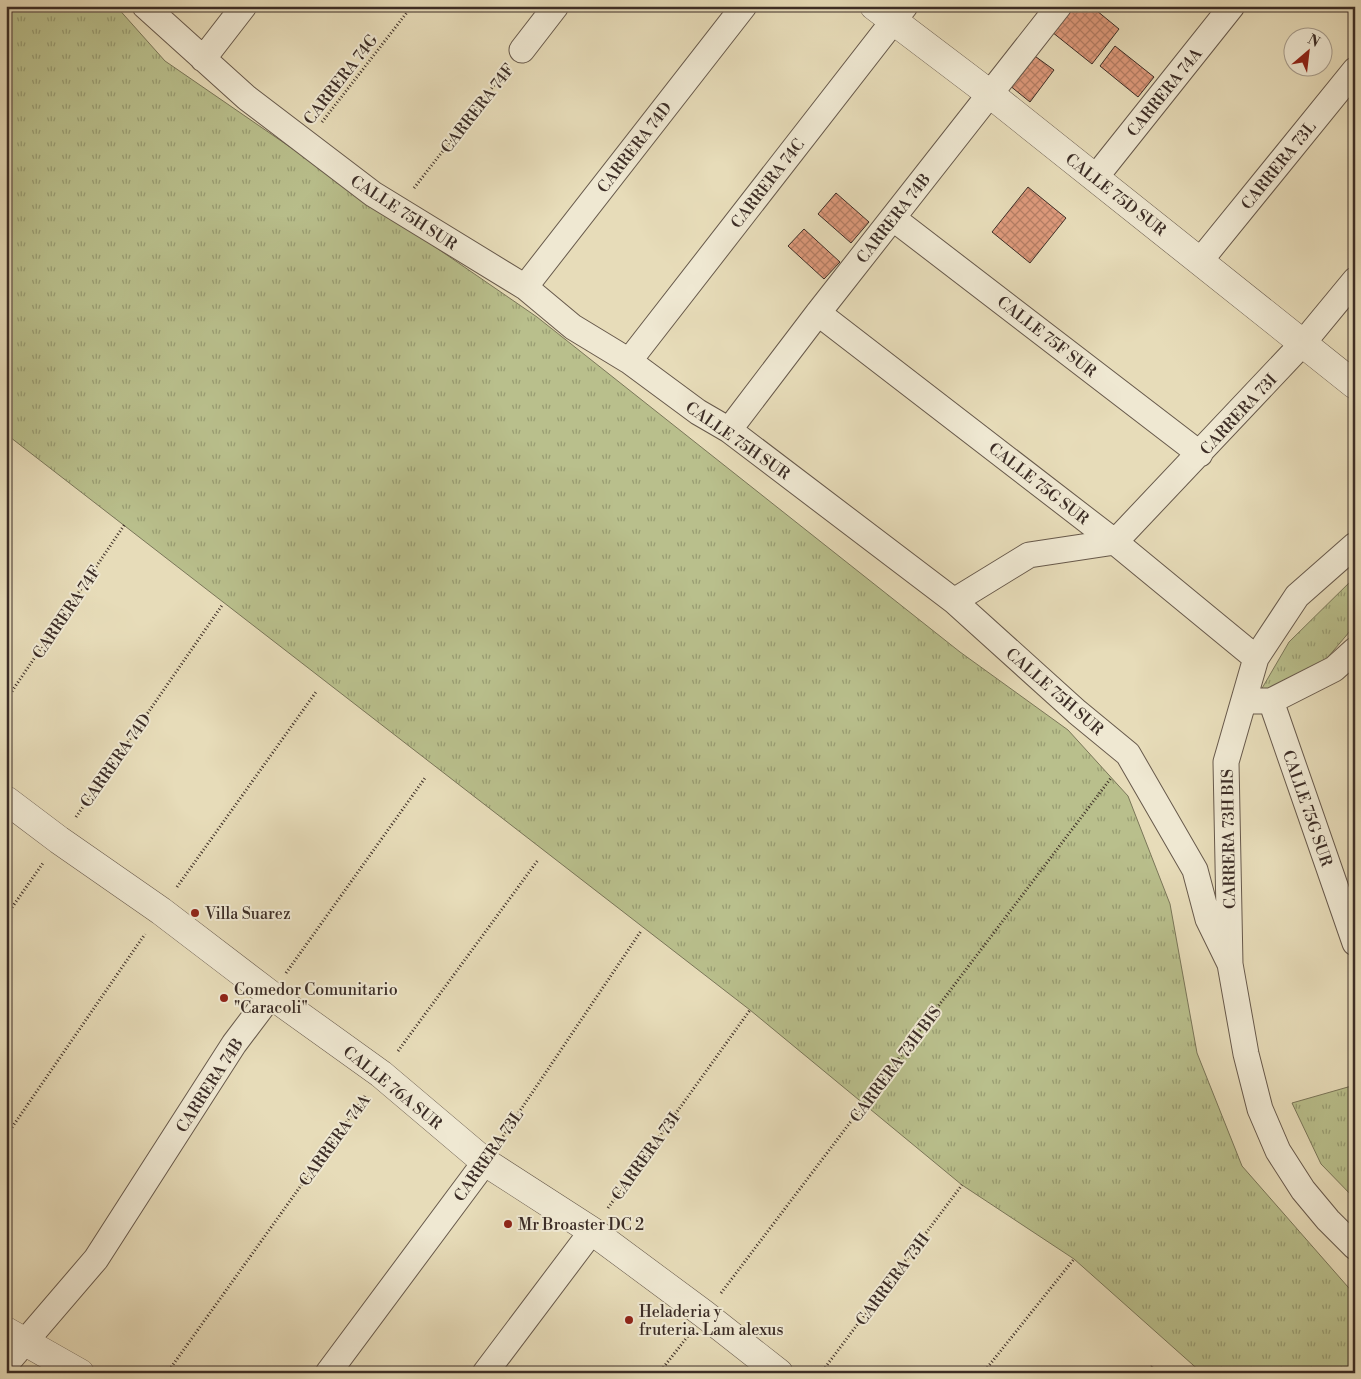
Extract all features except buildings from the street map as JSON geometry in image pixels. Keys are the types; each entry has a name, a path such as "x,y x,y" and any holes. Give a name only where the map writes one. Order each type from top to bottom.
{"street":[{"name":"CALLE 75H SUR","path":"145,6 247,98 397,210 525,287 573,327 629,361 698,412 729,430 954,601 1056,693 1128,754 1195,870 1208,919 1230,964"},
{"path":"203,59 244,6"},
{"name":"CARRERA 74F","path":"522,50 556,6"},
{"name":"CARRERA 74D","path":"525,287 744,6"},
{"name":"CARRERA 74B","path":"729,430 818,313 1059,6"},
{"name":"CARRERA 74A","path":"1095,178 1232,6"},
{"name":"CALLE 75D SUR","path":"891,11 990,94 1304,343 1355,386"},
{"name":"CARRERA 74C","path":"629,361 891,11"},
{"name":"CARRERA 73L","path":"1200,261 1355,70"},
{"name":"CALLE 75F SUR","path":"894,218 1200,454"},
{"name":"CARRERA 73I","path":"1115,542 1304,343 1355,280"},
{"name":"CALLE 75G SUR","path":"818,313 1115,542 1256,658"},
{"path":"954,601 1029,555 1115,542"},
{"name":"CARRERA 73H BIS","path":"1355,545 1298,596 1256,658 1242,700 1226,762 1230,964 1246,1054 1260,1109 1278,1151 1303,1190 1328,1220 1355,1247"},
{"path":"1242,700 1271,701 1334,668 1355,650"},
{"name":"CALLE 75G SUR","path":"1271,701 1355,943"},
{"name":"CALLE 76A SUR","path":"6,800 59,840 161,911 270,995 381,1074 485,1162 592,1231 704,1314 779,1373"},
{"name":"CARRERA 74B","path":"6,1364 16,1336 96,1259 234,1044 270,995"},
{"name":"CARRERA 73L","path":"328,1373 485,1162"},
{"path":"484,1373 592,1231"},
{"path":"16,1336 80,1373"}],"path":[{"name":"CARRERA 74G","path":"306,143 412,6"},
{"name":"CARRERA 74F","path":"397,210 522,50"},
{"name":"CARRERA 74F","path":"6,700 125,524"},
{"name":"CARRERA 74D","path":"6,916 223,604"},
{"name":"CARRERA 73H BIS","path":"659,1373 1128,754"},
{"path":"270,995 425,778"},
{"name":"CARRERA 74A","path":"167,1373 381,1074 538,860"},
{"name":"CARRERA 73L","path":"485,1162 641,931"},
{"name":"CARRERA 73I","path":"592,1231 750,1010"},
{"name":"CARRERA 73H","path":"821,1373 962,1185"},
{"path":"983,1373 1074,1259"},
{"path":"1148,1373 1153,1366"}],"green space":[{"path":"6,6 116,6 165,61 537,317 960,652 1068,730 1128,796 1170,904 1197,1053 1242,1166 1355,1295 1355,1373 1202,1373 1074,1259 962,1185 750,1010 6,434"},
{"path":"1355,577 1355,625 1317,670 1296,688 1261,690 1289,642"},
{"path":"1355,1085 1355,1199 1321,1164 1292,1103"}],"place":[{"name":"Villa Suarez","path":"195,913"},
{"name":"Comedor Comunitario \"Caracoli\"","path":"224,998"},
{"name":"Mr Broaster DC 2","path":"508,1224"},
{"name":"Heladeria y fruteria. Lam alexus","path":"629,1320"}]}
